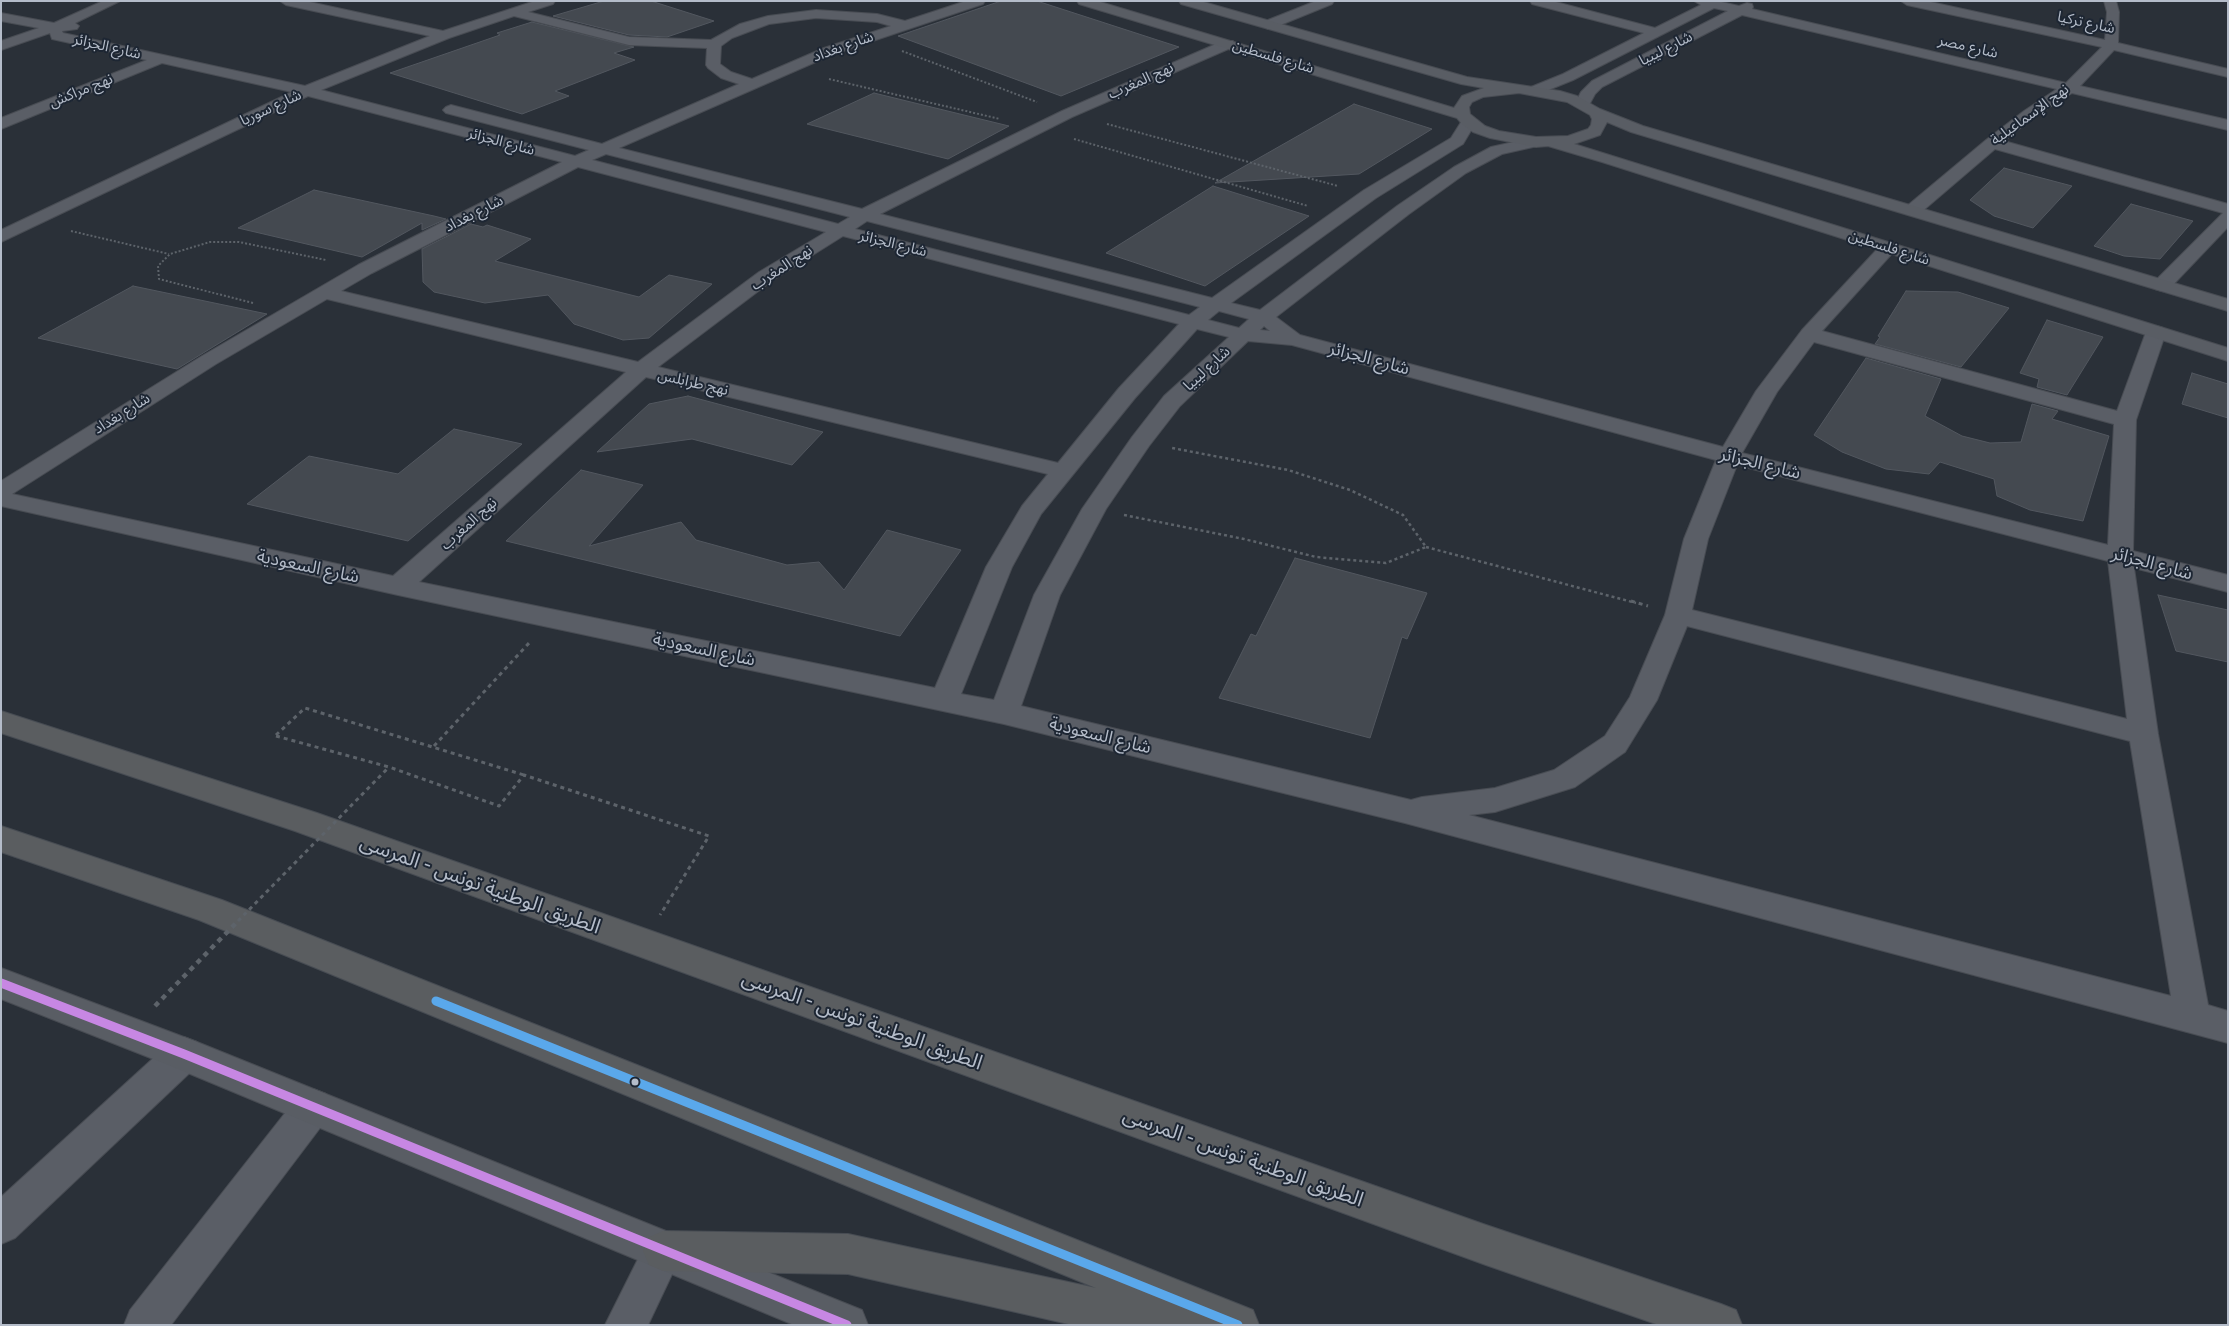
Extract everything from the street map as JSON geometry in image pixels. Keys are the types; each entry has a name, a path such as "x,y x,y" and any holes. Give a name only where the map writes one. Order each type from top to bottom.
{"highway":[{"name":"الطريق الوطنية تونس - المرسى","path":"1,722 306,822 1486,1245 1720,1325"},
{"path":"1,839 210,910 1238,1325"},
{"path":"663,1251 848,1254 1169,1325"}],"street":[{"path":"1,46 54,27 114,1"},
{"path":"286,1 444,35"},
{"name":"شارع سوريا","path":"1,237 310,83 422,30 512,6 549,1"},
{"name":"شارع بغداد","path":"1,491 140,402 365,269 575,162 753,84 867,38 979,1"},
{"name":"شارع فلسطين","path":"1083,1 1465,118 1496,135 1543,142 1608,159 2228,354"},
{"name":"شارع فلسطين","path":"1185,1 1466,81 1519,89"},
{"path":"1268,25 1328,1"},
{"path":"1536,1 1654,32"},
{"name":"شارع ليبيا","path":"1589,108 1588,92 1597,84 1757,1"},
{"name":"شارع تركيا","path":"1908,1 1945,5 2228,73"},
{"path":"2110,1 2113,12 2110,45"},
{"name":"شارع ليبيا","path":"1536,90 1568,77 1710,2"},
{"name":"شارع مصر","path":"1710,2 1739,11 2228,125"},
{"path":"1,11 18,4"},
{"path":"512,6 629,41 714,44 727,35 745,27 795,15 846,14 877,18 904,25"},
{"name":"شارع سوريا","path":"124,162 287,87 332,79 512,6"},
{"path":"1,17 54,27"},
{"name":"شارع الجزائر","path":"89,28 80,26 54,27 57,36 287,87"},
{"path":"714,44 713,65 726,74 753,84"},
{"name":"نهج المغرب","path":"398,586 640,371 766,276 865,215 1067,114 1228,44"},
{"name":"نهج الإسماعيلية","path":"1913,210 2029,114 2069,88 2110,45"},
{"name":"نهج مراكش","path":"1,124 161,59"},
{"path":"332,79 360,87"},
{"name":"شارع الجزائر","path":"310,83 575,162 1243,335 1294,339 1729,456 2228,584"},
{"path":"945,699 999,568 1031,511 1127,393 1192,321 1370,194 1457,141 1465,118 1461,106 1467,99 1489,91 1519,89 1556,94 1637,129 2228,305"},
{"name":"شارع الجزائر","path":"435,106 1264,317 1294,339"},
{"path":"1543,142 1568,141 1594,132 1600,126 1600,119 1589,108"},
{"name":"شارع ليبيا","path":"1004,713 1047,595 1094,509 1140,442 1172,401 1264,317 1369,235 1460,170 1497,150 1543,142"},
{"path":"1992,143 2228,208"},
{"path":"6,216 32,222"},
{"path":"2162,286 2228,217"},
{"path":"1405,811 1495,800 1564,779 1615,744 1643,700 1678,614 1696,538 1729,456 1767,391 1809,334 1888,248"},
{"name":"نهج طرابلس","path":"324,293 640,371 1063,471"},
{"path":"2156,332 2126,420 2120,556 2143,734 2192,1017"},
{"path":"1809,334 2126,420"},
{"name":"شارع السعودية","path":"1,499 398,586 945,699 1405,811 2228,1027"},
{"path":"1678,614 2143,734"},
{"path":"1,983 184,1054 847,1325"},
{"path":"1,1224 184,1054"},
{"path":"145,1325 313,1107"},
{"path":"626,1325 663,1251"}],"path":[{"path":"867,38 1067,114 1370,194"},
{"path":"32,222 170,254"},
{"path":"291,313 159,279 158,266 170,254 210,242 238,242 365,269"},
{"path":"1140,442 1288,470 1350,490 1403,515 1426,547"},
{"path":"1094,509 1316,557 1386,563 1426,547 1678,614"},
{"path":"434,746 552,618"},
{"path":"524,775 499,806 389,767 276,736 305,708 434,746 524,775 709,836 642,943"},
{"path":"155,1006 389,767"}],"building":[{"path":"604,1 651,1 714,21 667,37 629,35 553,16"},
{"path":"1001,1 1037,1 1179,47 1061,96 898,36"},
{"path":"532,22 634,47 614,53 635,60 555,91 569,96 522,114 390,73 500,35 497,33"},
{"path":"874,93 1009,126 948,159 807,124"},
{"path":"1354,104 1432,129 1359,174 1215,183"},
{"path":"2004,168 2072,186 2033,228 1994,216 1970,200"},
{"path":"1213,186 1309,216 1205,286 1106,253"},
{"path":"314,190 446,219 422,230 422,223 362,257 238,228"},
{"path":"2131,204 2193,221 2160,259 2124,256 2094,246"},
{"path":"471,224 483,227 487,225 531,239 495,261 639,297 669,275 712,284 649,338 623,340 574,324 548,295 485,303 434,292 423,282 422,249"},
{"path":"133,286 267,314 177,369 38,338"},
{"path":"1906,291 1958,292 2009,308 1961,367 1875,344"},
{"path":"2047,320 2103,337 2067,395 2037,387 2039,379 2020,373"},
{"path":"1866,358 1941,379 1925,416 1962,436 1990,443 2021,442 2032,404 2058,411 2052,419 2109,436 2083,521 2030,510 1997,496 1994,479 1940,462 1929,474 1886,469 1842,452 1814,435"},
{"path":"2192,373 2228,384 2228,418 2182,404"},
{"path":"688,396 823,432 792,465 692,439 597,452 649,404"},
{"path":"454,429 522,444 408,541 247,504 309,456 398,474"},
{"path":"581,470 643,485 589,546 681,522 696,540 787,565 819,562 844,590 887,530 961,550 900,636 506,541"},
{"path":"1295,558 1427,593 1407,639 1402,637 1370,738 1219,698 1251,634 1256,636"},
{"path":"2158,595 2228,610 2228,662 2176,651"}],"transit line":[{"path":"1,983 184,1054 847,1325"},
{"path":"436,1001 1238,1325"}]}
